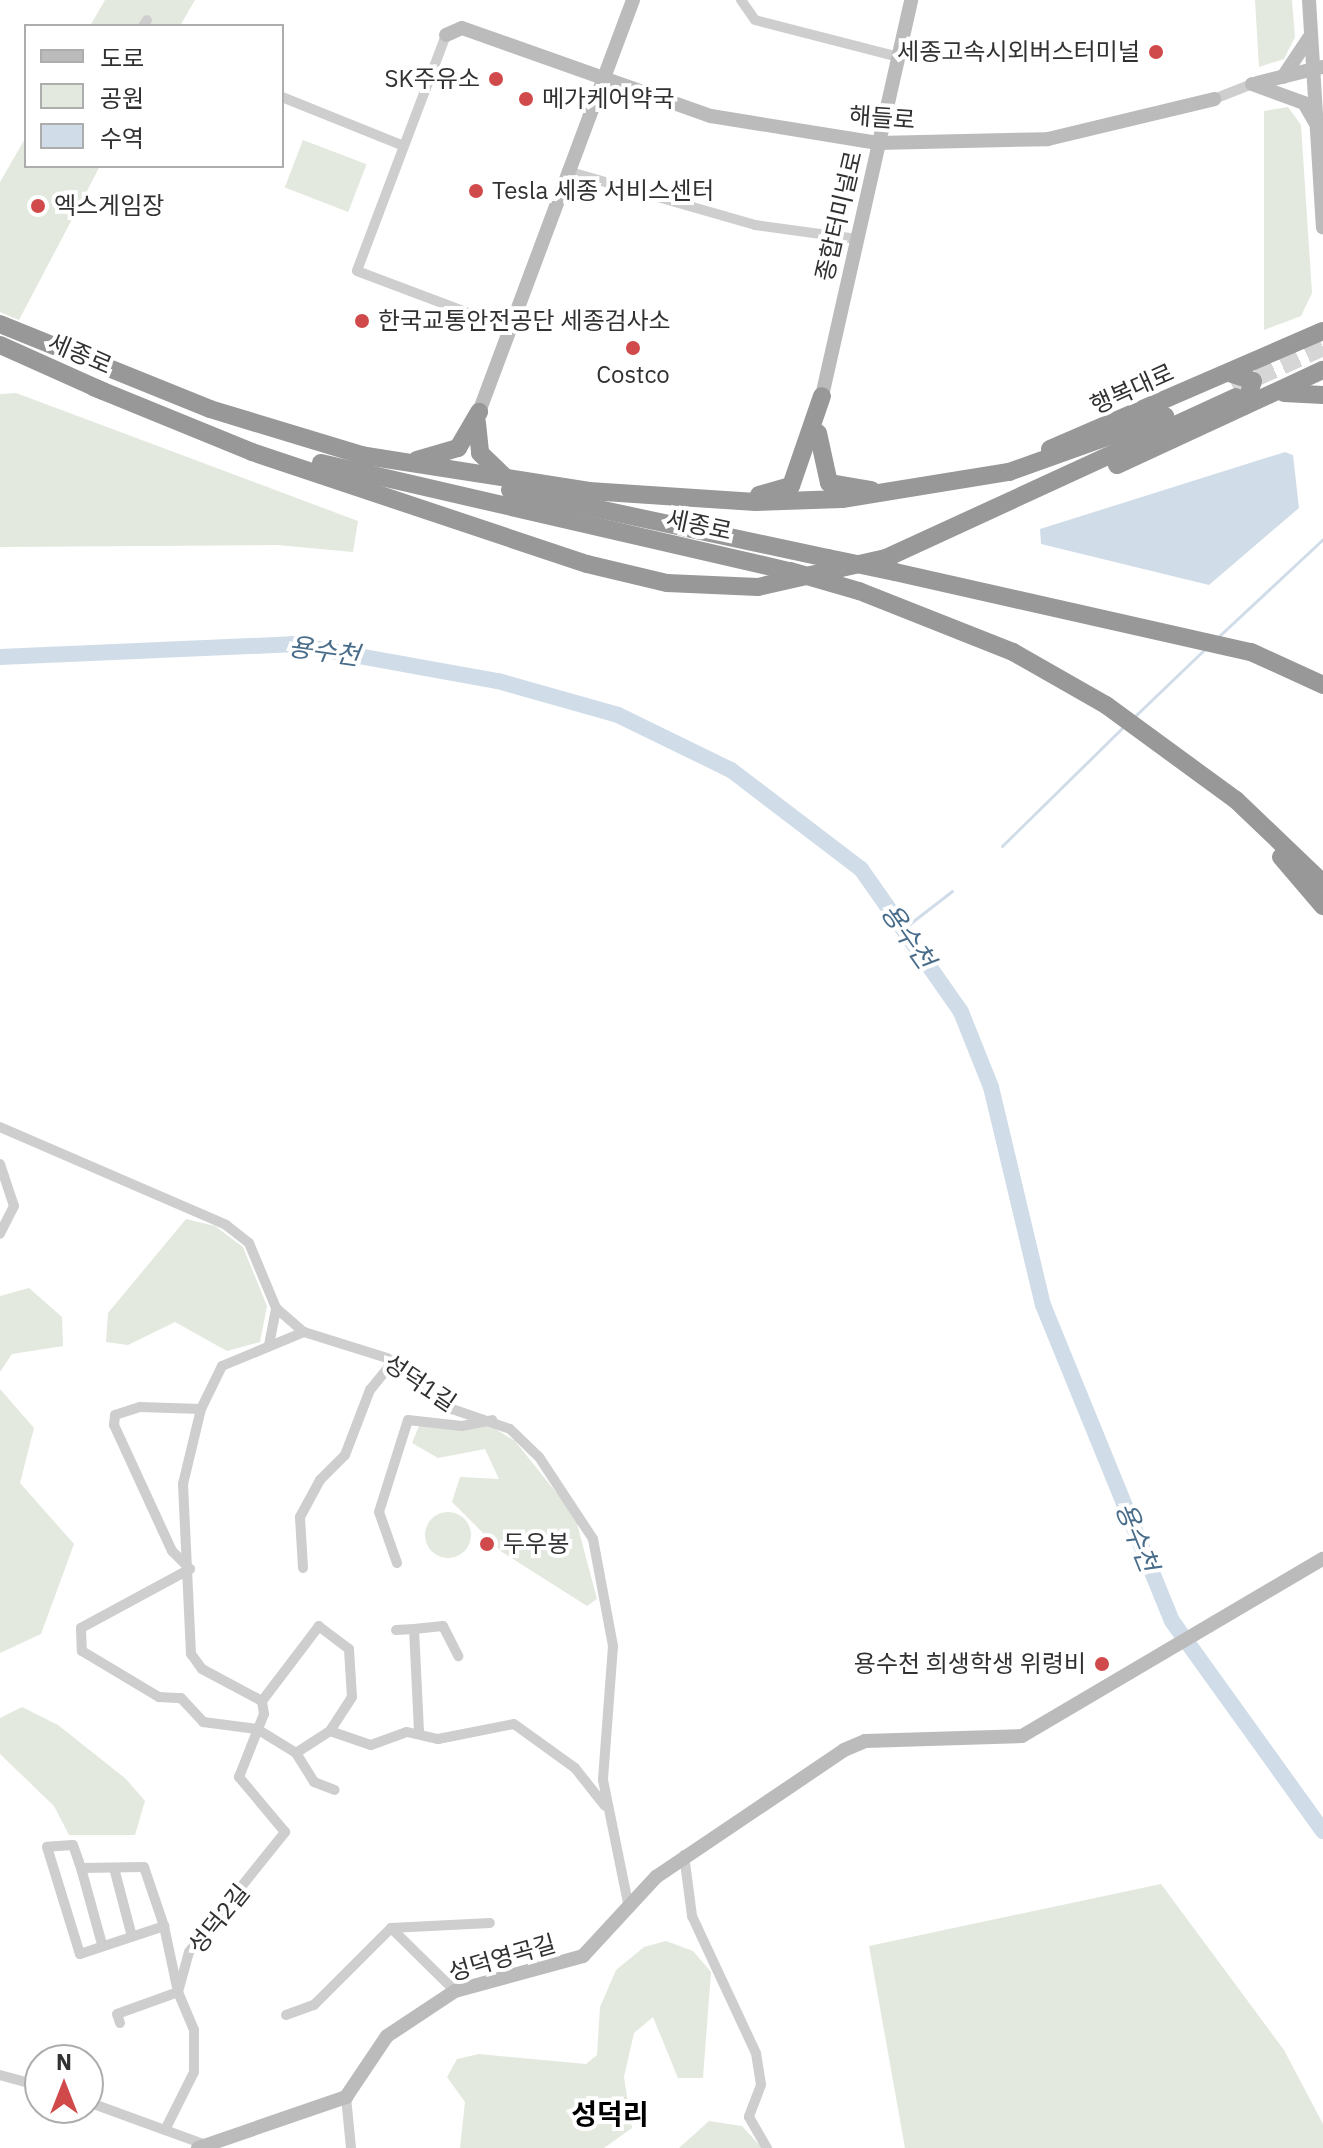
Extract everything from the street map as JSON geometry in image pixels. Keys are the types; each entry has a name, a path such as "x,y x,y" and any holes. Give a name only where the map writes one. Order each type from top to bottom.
{"highway":[{"name":"세종로","path":"0,324 210,409 360,455 1183,635 1251,652 1323,685"},
{"name":"행복대로","path":"1240,393 1323,331"},
{"name":"세종로","path":"0,345 93,387 356,472 790,571 859,591 1013,652 1106,705 1160,741 1323,883"},
{"name":"행복대로","path":"901,493 958,483 1240,393 1323,370"},
{"path":"93,387 252,452 667,583 799,581 965,525 1240,393 1293,391 1323,395"},
{"path":"822,396 817,451 829,483 901,493"},
{"path":"713,500 791,486 822,396"},
{"path":"402,462 458,448 479,412"},
{"path":"479,412 480,453 507,479"},
{"path":"360,455 507,479 713,500 901,493"},
{"path":"1186,761 1323,906"}],"street":[{"path":"479,412 633,0"},
{"path":"741,0 755,20 899,57"},
{"name":"종합터미널로","path":"822,396 911,0"},
{"path":"1309,0 1311,35 1319,68 1318,128 1323,228"},
{"name":"해들로","path":"446,35 462,28 602,83 711,116 878,143 1048,139 1214,99 1252,84 1319,68"},
{"path":"446,35 357,271 509,328"},
{"path":"1283,77 1311,35"},
{"path":"1252,84 1304,103 1318,128"},
{"path":"284,98 404,146"},
{"path":"567,171 755,225 857,239"},
{"name":"성덕1길","path":"0,1127 226,1225 249,1243 276,1308 304,1332 392,1363 452,1409 492,1420 539,1457 593,1539 613,1646 606,1807 628,1903"},
{"path":"0,1164 14,1206 0,1234"},
{"path":"269,1345 276,1308"},
{"path":"296,1753 330,1731 352,1697 349,1649 319,1626 262,1701 202,1669 191,1654 190,1569 183,1484 201,1409 222,1366 304,1332"},
{"path":"303,1568 300,1517 320,1480 345,1455 370,1390 392,1363"},
{"path":"190,1569 172,1551 114,1425 115,1415 140,1407 201,1409"},
{"path":"397,1563 379,1512 408,1420 462,1426 492,1420"},
{"name":"성덕영곡길","path":"346,2097 387,2036 455,1991 583,1956 628,1903 684,1855 865,1741 1022,1736 1136,1672 1323,1559"},
{"path":"190,1569 81,1628 82,1651 98,1657 159,1697 181,1698 203,1722 257,1729 296,1753 314,1782 335,1790"},
{"path":"396,1630 443,1626 458,1656"},
{"path":"414,1629 419,1733"},
{"name":"성덕2길","path":"178,1992 189,1952 285,1832 239,1777 257,1729 262,1701"},
{"name":"성덕1길","path":"330,1731 371,1745 419,1733 438,1739 514,1724 575,1768 606,1807"},
{"path":"102,1944 73,1845 47,1847 80,1954 131,1933 164,1926"},
{"path":"684,1855 692,1916 756,2053 761,2085 749,2117 767,2148"},
{"path":"81,1868 144,1867 164,1926 178,1992 194,2030 194,2072 165,2130"},
{"path":"114,1868 131,1933"},
{"path":"286,2015 314,2005 391,1928 490,1923"},
{"path":"391,1928 455,1991"},
{"path":"120,2023 117,2014 178,1992"},
{"path":"0,2075 24,2082"},
{"path":"104,2108 202,2146 346,2097 351,2148"}],"green space":[{"path":"105,0 195,0 181,24 91,24"},
{"path":"1255,0 1292,0 1295,37 1284,59 1259,67"},
{"path":"1288,107 1301,125 1312,293 1301,316 1264,330 1264,111"},
{"path":"24,140 24,168 99,168 19,320 0,312 0,182"},
{"path":"303,140 366,164 348,212 285,188"},
{"path":"16,393 358,521 353,552 277,545 0,547 0,394"},
{"path":"186,1219 215,1226 243,1247 267,1306 260,1342 227,1351 175,1322 128,1345 106,1342 108,1313"},
{"path":"29,1288 62,1317 63,1346 12,1354 0,1372 0,1296"},
{"path":"0,1389 34,1428 20,1483 74,1544 41,1634 0,1653"},
{"path":"489,1425 515,1441 575,1516 597,1599 587,1606 502,1552 452,1502 460,1477 499,1479 485,1449 438,1458 412,1443 419,1426"},
{"path":"448,1512 464,1519 471,1535 464,1551 448,1558 432,1551 425,1535 432,1519"},
{"path":"22,1707 58,1725 126,1779 145,1801 135,1835 69,1835 54,1806 0,1754 0,1718"},
{"path":"1161,1884 1284,2050 1323,2124 1323,2148 905,2148 869,1946"},
{"path":"666,1941 693,1951 711,1972 703,2078 678,2078 653,2017 634,2033 624,2077 632,2128 604,2148 460,2148 465,2102 447,2077 457,2059 479,2054 586,2064 597,2055 600,2007 616,1970 644,1947"},
{"path":"709,2121 742,2126 762,2148 679,2148"}],"water":[{"path":"1285,452 1293,455 1299,508 1209,585 1041,544 1040,529"}],"waterway":[{"path":"1218,637 1323,539"},
{"name":"용수천","path":"0,657 292,644 498,681 618,715 731,770 861,869 961,1012 991,1087 1043,1305 1172,1621 1323,1831"},
{"path":"1134,717 1206,648"},
{"path":"1002,846 1122,728"},
{"path":"903,929 952,891"}],"tunnel":[{"path":"1233,388 1323,347"}],"place":[{"name":"세종고속시외버스터미널","path":"1156,52"},
{"name":"SK주유소","path":"496,79"},
{"name":"메가케어약국","path":"526,99"},
{"name":"Tesla 세종 서비스센터","path":"476,191"},
{"name":"엑스게임장","path":"38,206"},
{"name":"한국교통안전공단 세종검사소","path":"362,321"},
{"name":"Costco","path":"633,348"},
{"name":"두우봉","path":"487,1544"},
{"name":"용수천 희생학생 위령비","path":"1102,1664"}],"district":[{"name":"성덕리","path":"610,2114"}]}
